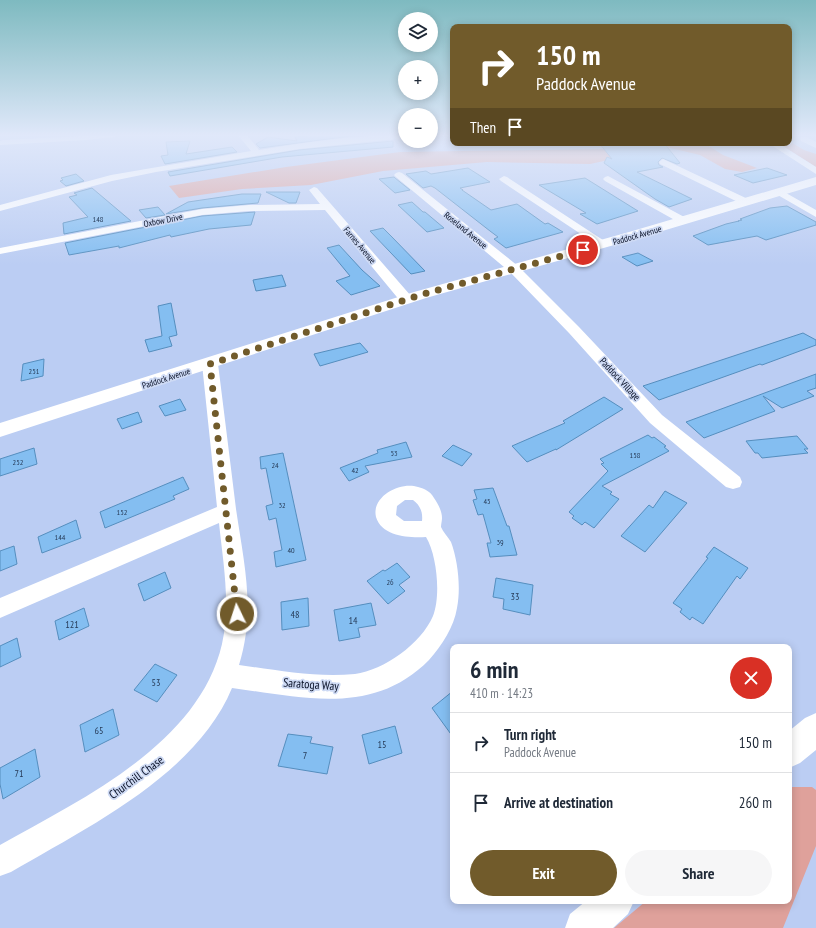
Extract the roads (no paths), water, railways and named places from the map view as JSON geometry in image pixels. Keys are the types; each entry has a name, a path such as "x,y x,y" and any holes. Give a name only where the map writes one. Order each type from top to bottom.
{"main road":[{"name":"Paddock Avenue","path":"0,430 406,300 684,221 816,181"},
{"path":"792,749 816,729"},
{"path":"584,928 612,904"}],"street":[{"path":"0,208 113,178"},
{"name":"Roseland Avenue","path":"403,178 514,269"},
{"path":"697,178 746,202"},
{"path":"504,179 603,244"},
{"path":"608,179 684,221"},
{"name":"Farnes Avenue","path":"314,190 406,300"},
{"path":"779,192 816,214"},
{"name":"Oxbow Drive","path":"0,251 202,212 249,208 327,207"},
{"name":"Paddock Village","path":"514,269 574,330 656,419 733,482"},
{"name":"Churchill Chase","path":"0,861 123,789 156,765 185,737 208,706 225,675 234,644 237,614 210,364"},
{"path":"0,608 227,511"},
{"name":"Saratoga Way","path":"225,675 327,687 357,686 384,677 408,664 427,646 441,623 448,597 446,570 440,541 431,528"}]}
